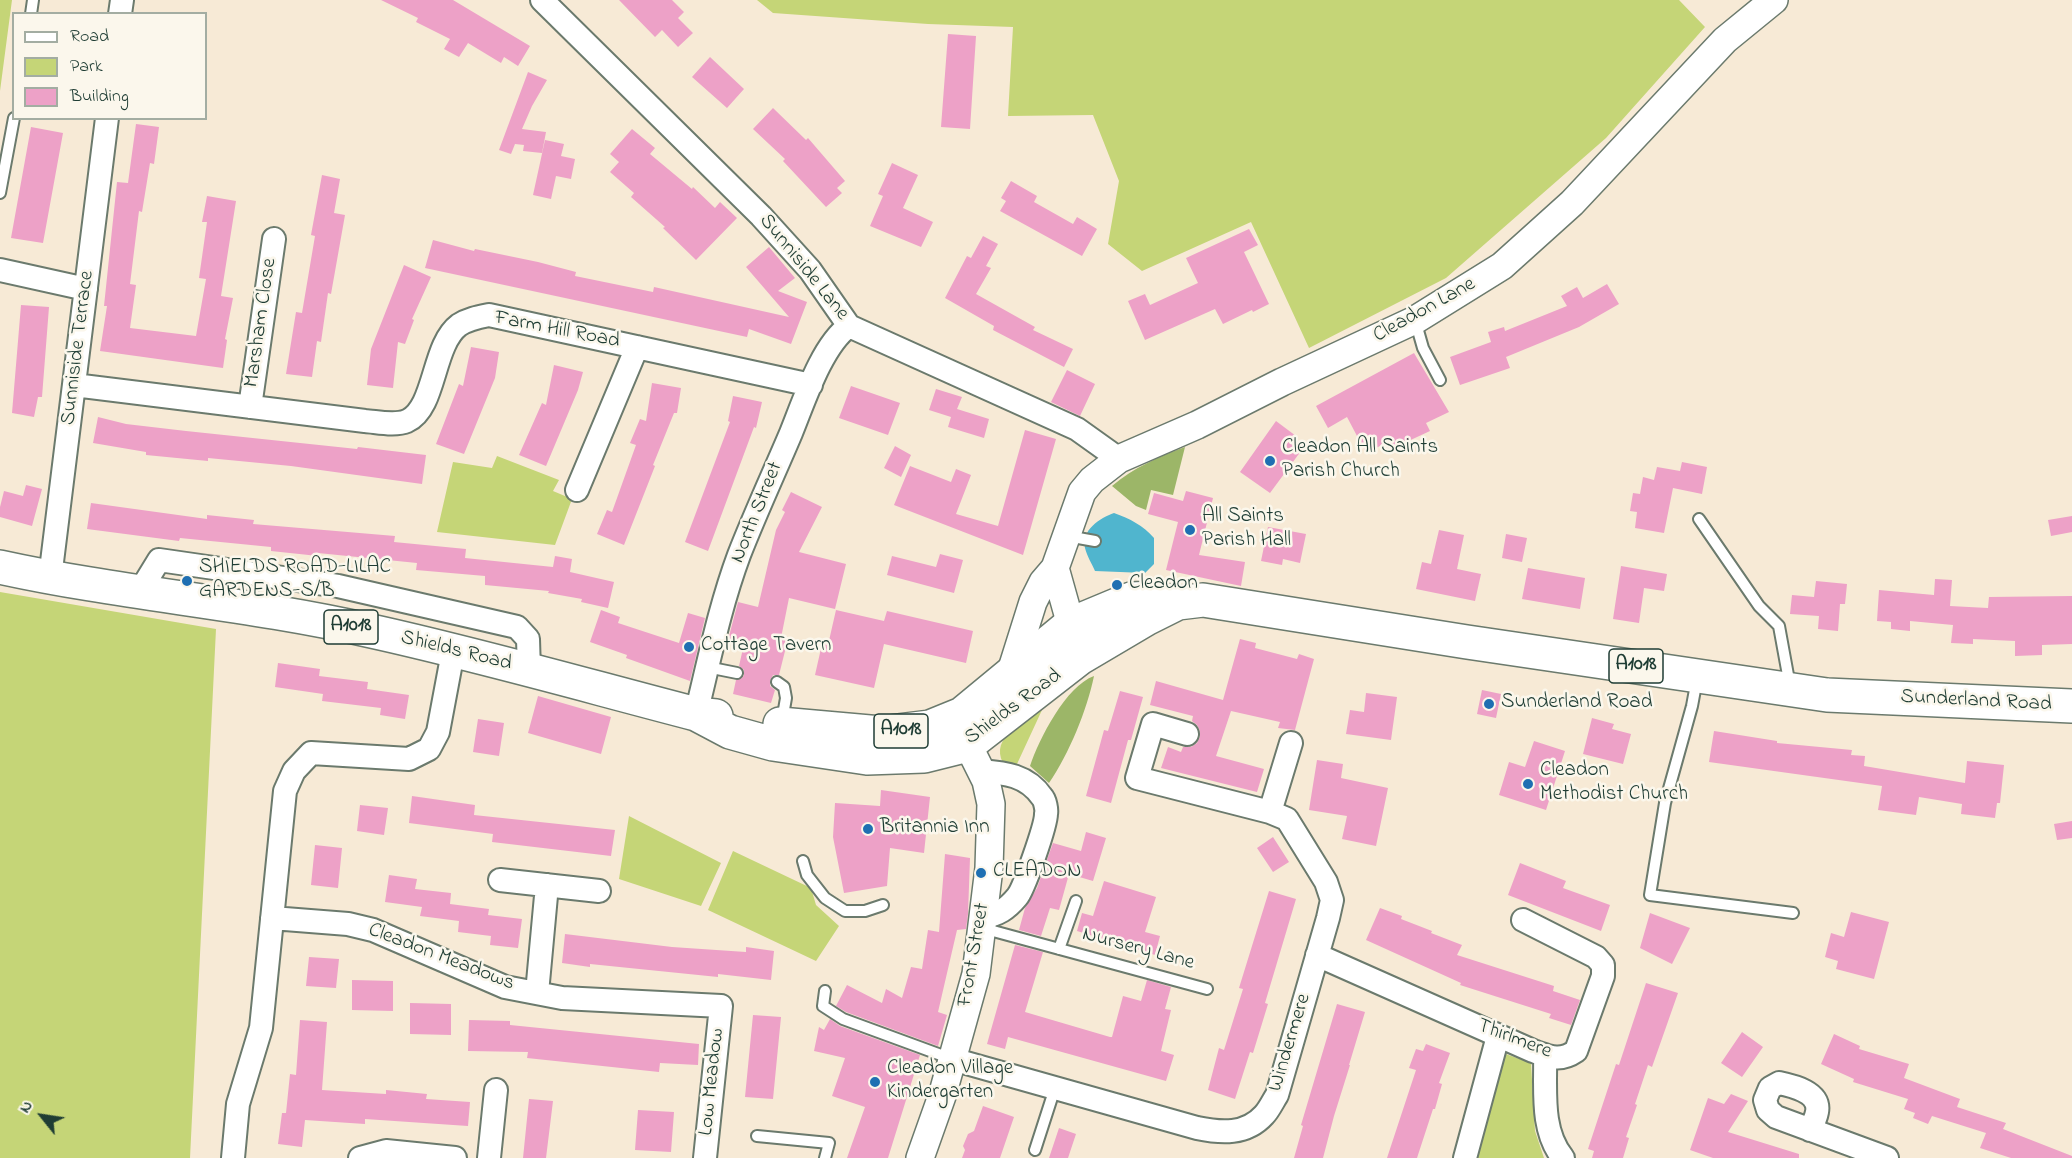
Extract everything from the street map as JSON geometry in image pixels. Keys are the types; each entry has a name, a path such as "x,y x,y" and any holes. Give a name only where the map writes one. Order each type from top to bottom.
{"highway":[{"name":"Shields Road","path":"0,567 50,578 216,602 370,631 696,714 730,732 780,734 867,758 924,756 970,744 1080,658 1146,619 1190,601"},
{"name":"Shields Road","path":"970,744 1010,675 1071,624 1131,600 1156,598 1190,601"},
{"name":"Sunderland Road","path":"1190,601 1827,694 2072,706"}],"street":[{"name":"Sunniside Lane","path":"542,0 760,216 810,270 849,326 1077,429 1119,459"},
{"name":"Cleadon Lane","path":"1010,675 1033,602 1043,582 1055,568 1082,492 1092,480 1119,459 1197,425 1282,382 1415,320 1502,266 1572,204 1725,40 1774,0"},
{"name":"Sunniside Terrace","path":"50,578 107,120"},
{"name":"Marsham Close","path":"250,407 274,239"},
{"path":"0,270 86,289"},
{"name":"Farm Hill Road","path":"74,385 390,423 407,421 422,407 447,337 458,326 472,319 489,315 811,385"},
{"name":"North Street","path":"696,714 718,623 739,555 811,385 830,346 840,332 849,326"},
{"path":"577,490 637,347"},
{"path":"140,591 159,560 338,586 517,627 528,639 529,671"},
{"path":"1055,568 1080,658"},
{"path":"233,1158 238,1104 261,1028 285,791 294,771 311,753 409,759 429,749 438,732 453,652"},
{"path":"1187,734 1153,724 1137,778 1270,812 1290,743"},
{"path":"970,744 1008,773 1029,783 1043,798 1047,814 1019,895 999,914 982,923"},
{"name":"Front Street","path":"920,1158 942,1096 976,975 988,868 991,804 986,781 970,744"},
{"name":"Windermere","path":"952,1059 1221,1133 1244,1130 1264,1116 1277,1095 1332,900 1326,882 1287,819 1270,812"},
{"path":"500,880 599,891"},
{"name":"Cleadon Meadows","path":"537,993 547,885"},
{"name":"Cleadon Meadows","path":"272,918 348,924 373,930 505,987 562,998 721,1006"},
{"name":"Thirlmere","path":"1317,955 1498,1036 1552,1058 1567,1057 1576,1051 1603,976 1603,965 1596,957 1523,920"},
{"name":"Low Meadow","path":"705,1158 721,1006"},
{"path":"1465,1158 1498,1036"},
{"path":"1545,1055 1547,1126 1556,1149 1563,1158"},
{"path":"489,1158 496,1090"},
{"path":"1810,1130 1887,1158"},
{"path":"360,1158 386,1151 455,1158"}],"lane":[{"path":"0,193 14,120"},
{"path":"1415,320 1423,348 1440,380"},
{"path":"1699,519 1760,606 1779,626 1791,689"},
{"path":"1067,536 1095,541"},
{"path":"707,667 737,673"},
{"path":"1698,675 1692,706 1665,803 1650,896 1793,913"},
{"path":"777,682 784,687 786,698 780,734"},
{"path":"803,861 807,875 825,898 845,911 865,910 883,905"},
{"name":"Nursery Lane","path":"1059,949 1076,901"},
{"name":"Nursery Lane","path":"982,923 1059,949 1207,989"},
{"path":"825,991 823,1006 843,1019 952,1059"},
{"path":"1035,1150 1055,1088"},
{"path":"757,1136 830,1143 825,1158"}],"green space":[{"path":"0,0 12,0 0,91"},
{"path":"757,0 1679,0 1705,27 1606,138 1446,278 1309,348 1251,222 1142,271 1108,244 1119,181 1093,115 1008,116 1013,27 928,24 773,13"},
{"path":"1185,447 1173,495 1151,490 1146,510 1136,506 1112,486 1147,463"},
{"path":"497,456 559,480 553,491 572,499 555,545 437,532 453,462 492,468"},
{"path":"0,592 216,629 190,1158 0,1158"},
{"path":"1094,676 1076,731 1049,783 1030,766 1034,755 1047,728 1073,690"},
{"path":"1042,710 1017,764 1011,766 1003,763 1000,754 1005,738"},
{"path":"629,816 721,863 701,906 619,879"},
{"path":"733,851 811,888 816,905 839,926 816,961 708,910"},
{"path":"1503,1053 1531,1063 1535,1131 1544,1158 1476,1158"}],"water":[{"path":"1114,513 1136,523 1154,538 1154,564 1145,573 1095,571 1085,548 1086,536 1093,526"}],"building":[{"path":"381,0 453,0 530,46 518,66 504,57 501,63 468,43 459,57 444,49 450,39 416,22 418,18"},
{"path":"619,0 672,0 684,12 678,18 693,33 678,47 662,30 655,37"},
{"path":"948,34 976,36 970,129 941,127"},
{"path":"710,57 744,89 727,108 692,77"},
{"path":"528,72 547,80 522,129 546,132 542,153 523,151 524,145 515,144 511,154 499,150"},
{"path":"773,108 806,140 808,138 845,181 837,188 842,193 826,207 783,161 785,159 753,129"},
{"path":"136,124 159,127 154,164 150,163 142,212 139,211 130,284 136,285 130,328 196,336 206,279 199,278 207,222 202,222 207,196 236,201 221,296 233,298 225,339 227,340 223,368 100,351 107,306 104,306 117,182 128,183"},
{"path":"31,127 63,133 43,243 11,238"},
{"path":"632,129 655,148 650,154 692,189 693,187 715,208 720,202 737,218 696,260 663,228 665,227 631,197 634,193 610,172 619,162 610,154"},
{"path":"545,140 564,144 561,156 575,159 571,179 556,176 551,199 533,195"},
{"path":"892,163 918,175 903,208 933,222 921,247 870,226 883,196 878,194"},
{"path":"322,175 340,179 334,213 345,215 331,294 328,293 321,342 317,341 312,377 286,374 296,312 302,313 315,236 311,235"},
{"path":"1011,181 1037,196 1034,202 1073,224 1077,217 1097,229 1082,256 1000,211 1006,201 1001,198"},
{"path":"1249,229 1258,245 1244,252 1269,304 1223,324 1215,309 1145,340 1128,301 1145,294 1150,305 1198,283 1186,258"},
{"path":"983,236 998,244 986,266 991,268 976,294 1035,327 1033,330 1073,349 1064,367 993,330 994,326 945,298 967,256 971,258"},
{"path":"433,240 474,251 475,249 538,262 576,272 575,276 653,292 654,287 789,317 746,267 769,247 795,278 778,291 807,302 791,344 749,329 747,337 425,268"},
{"path":"404,265 431,277 412,319 414,320 405,344 398,342 393,388 367,385 371,349"},
{"path":"1607,284 1619,304 1579,327 1506,357 1510,368 1460,385 1450,357 1491,342 1488,332 1504,327 1505,331 1567,306 1561,296 1577,287 1583,298"},
{"path":"21,305 49,307 42,397 38,397 34,417 12,413"},
{"path":"471,347 499,352 495,378 464,454 436,444 459,384 463,386"},
{"path":"1414,353 1449,412 1426,423 1430,431 1389,450 1386,443 1366,453 1347,417 1328,428 1316,406"},
{"path":"554,365 583,372 578,390 546,466 519,455 542,403 546,405"},
{"path":"1067,370 1095,384 1080,416 1051,402"},
{"path":"652,383 681,388 677,413 674,413 653,465 655,466 624,545 597,534 607,510 612,512 636,445 630,443 640,419 646,421"},
{"path":"851,386 900,403 888,435 839,418"},
{"path":"936,389 962,397 957,409 989,419 984,438 948,427 951,417 929,410"},
{"path":"733,396 762,402 756,428 754,427 708,551 685,542 730,422 728,421"},
{"path":"98,417 126,424 186,431 426,455 422,484 291,466 146,455 146,452 93,443"},
{"name":"Cleadon All Saints Parish Church","path":"1276,421 1296,436 1291,444 1301,451 1270,493 1240,472"},
{"path":"1025,430 1056,439 1023,555 894,505 910,466 951,482 956,469 971,475 956,514 998,526"},
{"path":"895,446 911,455 901,477 884,468"},
{"path":"1682,462 1707,467 1702,494 1673,488 1664,533 1635,528 1637,512 1630,511 1633,493 1640,494 1643,477 1654,480 1657,467 1680,471"},
{"path":"26,485 42,489 32,526 0,517 4,491 23,496"},
{"path":"1186,491 1213,498 1199,555 1245,562 1241,586 1166,570 1178,522 1148,514 1154,493 1183,501"},
{"path":"791,492 822,507 799,552 846,564 835,609 789,598 781,638 788,639 779,675 773,675 770,681 770,686 775,690 771,703 733,694 736,680 744,675 744,670 739,666 744,644 728,640 738,602 758,607 776,530"},
{"path":"91,503 207,519 207,515 254,520 253,524 395,536 394,542 466,549 465,558 553,567 555,556 572,559 570,572 614,582 608,608 581,602 582,599 548,593 549,591 485,585 485,576 416,570 417,563 318,553 318,556 271,551 271,547 180,538 179,541 87,529"},
{"path":"2072,516 2072,532 2051,536 2048,520"},
{"path":"1268,527 1306,534 1300,563 1283,559 1282,565 1261,561"},
{"path":"1439,530 1464,535 1457,569 1481,574 1475,601 1416,589 1422,562 1431,564"},
{"path":"1506,534 1527,538 1522,562 1502,558"},
{"path":"940,554 963,560 954,593 887,575 892,556 936,567"},
{"path":"1621,566 1667,574 1664,591 1644,588 1639,623 1613,619"},
{"path":"1528,568 1585,578 1580,609 1522,599"},
{"path":"1935,579 1952,580 1950,606 1988,608 1989,597 2072,596 2072,644 2042,645 2042,655 2015,656 2015,641 1973,639 1973,644 1951,643 1953,625 1910,621 1910,631 1891,629 1891,622 1877,621 1879,590 1934,595"},
{"path":"1816,581 1847,584 1845,604 1840,604 1838,631 1818,629 1819,616 1790,614 1792,595 1814,597"},
{"path":"601,610 620,617 618,623 679,643 688,613 705,618 690,681 626,658 627,655 590,642"},
{"path":"836,610 884,621 887,611 973,631 966,663 884,644 874,688 815,675 822,644 828,645"},
{"path":"1240,639 1256,643 1255,648 1297,659 1299,654 1314,659 1295,730 1278,728 1280,722 1231,711 1216,756 1264,769 1257,792 1161,768 1168,747 1181,752 1183,747 1191,747 1197,743 1200,731 1192,721 1193,716 1150,705 1156,681 1223,700"},
{"path":"278,663 320,669 319,676 368,682 367,689 409,695 405,719 380,715 381,708 322,701 323,694 275,687"},
{"name":"Sunderland Road","path":"1482,690 1501,694 1496,718 1477,714"},
{"path":"1120,691 1143,697 1131,740 1128,740 1111,803 1086,796 1104,730 1108,731"},
{"path":"1366,693 1397,697 1391,740 1346,734 1350,710 1364,712"},
{"path":"538,696 611,717 601,754 528,733"},
{"path":"1592,718 1614,724 1612,729 1631,734 1623,764 1583,754"},
{"path":"478,719 504,723 499,756 473,752"},
{"path":"1714,731 1777,741 1777,743 1852,750 1851,755 1865,756 1864,766 1965,783 1967,761 2004,765 2000,803 1997,803 1995,818 1961,814 1962,804 1919,797 1916,815 1878,810 1882,786 1709,762"},
{"name":"Cleadon Methodist Church","path":"1534,741 1565,751 1546,810 1499,795 1509,762 1525,767"},
{"path":"1317,760 1343,764 1341,778 1388,788 1376,846 1342,839 1347,816 1309,810"},
{"path":"881,790 930,797 924,853 890,848 887,886 844,893 833,837 835,803 880,806"},
{"path":"412,796 475,805 474,815 615,830 611,856 492,842 493,834 409,823"},
{"path":"360,805 388,808 384,835 357,831"},
{"path":"2072,821 2072,838 2057,840 2054,824"},
{"path":"1086,832 1106,838 1093,881 1069,874 1059,910 1050,908 1041,936 1019,930 1025,908 1037,888 1053,843 1081,851"},
{"path":"1273,837 1289,862 1273,872 1257,848"},
{"path":"315,845 342,848 338,888 311,885"},
{"path":"945,854 970,858 968,914 966,929 957,930 938,1012 947,1015 938,1046 846,1012 836,1006 847,985 882,1003 886,989 902,998 911,967 922,969 928,930 939,932"},
{"path":"1520,863 1566,881 1563,888 1610,905 1601,931 1508,895"},
{"path":"389,875 417,879 415,889 451,893 450,904 489,909 488,915 522,919 518,948 490,945 491,936 458,932 459,921 420,916 422,907 385,902"},
{"path":"1104,881 1156,897 1145,932 1160,936 1155,955 1077,931 1082,913 1093,916"},
{"path":"1269,891 1296,899 1265,1003 1268,1004 1253,1053 1250,1052 1235,1099 1208,1090 1219,1048 1224,1050 1243,989 1239,988"},
{"path":"1380,908 1402,916 1401,919 1432,931 1431,933 1462,945 1457,955 1554,986 1553,991 1580,1000 1571,1025 1549,1018 1551,1014 1460,985 1461,983 1366,940"},
{"path":"1851,912 1889,922 1874,979 1836,969 1838,961 1825,957 1831,933 1844,937"},
{"path":"1650,913 1690,928 1672,964 1640,948"},
{"path":"565,934 672,947 746,952 746,947 774,951 771,980 562,963"},
{"path":"1015,945 1043,952 1025,1012 1110,1037 1112,1037 1123,996 1141,1001 1147,980 1171,987 1165,1009 1171,1010 1161,1051 1174,1055 1166,1081 1008,1037 1005,1049 987,1044"},
{"path":"309,957 339,959 336,988 306,986"},
{"path":"352,980 393,981 393,1011 352,1010"},
{"path":"1646,983 1678,993 1652,1067 1648,1065 1635,1104 1637,1105 1626,1137 1629,1138 1623,1158 1592,1158 1594,1151 1588,1149"},
{"path":"410,1003 451,1004 451,1035 410,1034"},
{"path":"1337,1004 1365,1012 1323,1158 1294,1158 1303,1126 1301,1125"},
{"path":"753,1015 781,1017 773,1099 745,1097"},
{"path":"830,1019 840,1026 920,1055 888,1158 847,1158 865,1107 832,1096 845,1058 814,1051 819,1027 824,1030"},
{"path":"300,1020 327,1022 322,1090 386,1094 386,1090 427,1094 426,1099 470,1102 468,1126 365,1119 365,1124 305,1120 302,1147 278,1144 282,1113 286,1113 290,1074 296,1075"},
{"path":"469,1020 510,1021 510,1025 699,1044 698,1065 660,1063 659,1072 527,1058 528,1052 468,1051"},
{"path":"1742,1032 1763,1047 1742,1077 1721,1063"},
{"path":"1834,1034 1860,1046 1859,1049 1909,1064 1904,1078 1960,1099 1957,1107 2006,1123 2003,1129 2072,1156 2072,1158 2011,1158 1980,1148 1986,1133 1932,1116 1928,1124 1913,1118 1915,1113 1904,1109 1908,1099 1853,1082 1854,1079 1821,1064"},
{"path":"1426,1044 1450,1053 1439,1083 1442,1084 1435,1109 1433,1109 1417,1158 1387,1158 1416,1070 1409,1068 1416,1049 1423,1051"},
{"path":"1731,1094 1748,1101 1728,1132 1799,1154 1799,1158 1713,1158 1690,1150 1708,1098 1724,1104"},
{"path":"529,1099 553,1101 546,1158 523,1158"},
{"path":"983,1106 1014,1117 1000,1158 962,1158 965,1150 963,1146 968,1134 974,1131"},
{"path":"638,1110 674,1112 671,1152 635,1150"},
{"path":"1059,1128 1076,1134 1068,1158 1049,1158"}],"place":[{"name":"Cleadon All Saints Parish Church","path":"1270,461"},
{"name":"All Saints Parish Hall","path":"1190,530"},
{"name":"SHIELDS ROAD-LILAC GARDENS-S/B","path":"187,581"},
{"name":"Cleadon","path":"1117,585"},
{"name":"Cottage Tavern","path":"689,647"},
{"name":"Sunderland Road","path":"1489,704"},
{"name":"Cleadon Methodist Church","path":"1528,784"},
{"name":"Britannia Inn","path":"868,829"},
{"name":"CLEADON","path":"981,873"},
{"name":"Cleadon Village Kindergarten","path":"875,1082"}]}
